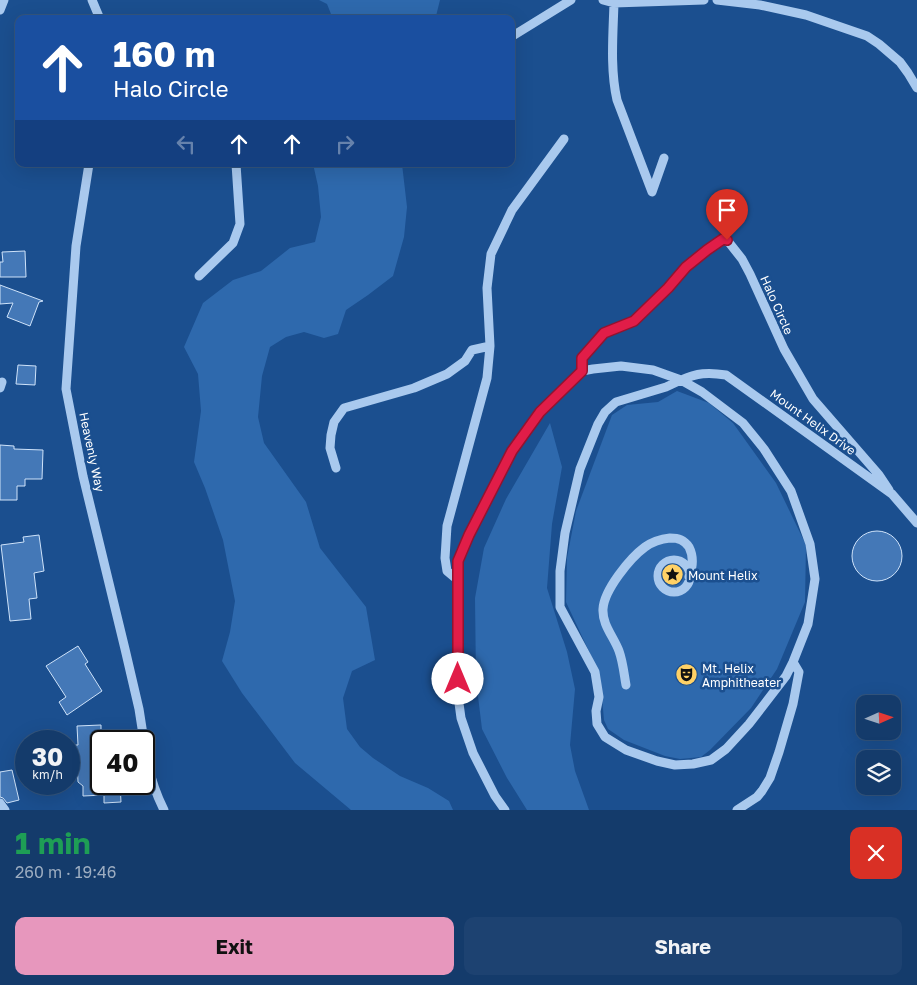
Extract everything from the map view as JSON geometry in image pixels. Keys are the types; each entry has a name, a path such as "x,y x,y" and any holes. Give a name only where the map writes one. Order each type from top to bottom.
{"street":[{"path":"0,10 4,0"},
{"path":"92,0 98,15"},
{"path":"515,35 571,0"},
{"path":"603,0 614,3 704,0"},
{"path":"717,0 760,5 806,15 867,36 900,62 917,88"},
{"path":"614,3 614,89 652,192 664,158"},
{"path":"459,581 447,571 445,558 447,526 487,378 490,346 487,288 491,254 512,210 564,139"},
{"name":"Heavenly Way","path":"88,167 76,246 66,389 83,476 127,657 142,730"},
{"path":"199,276 233,243 240,224 236,167"},
{"name":"Halo Circle","path":"582,371 582,358 604,333 634,321 668,288 686,267 723,239 727,240 742,259 784,349 813,399 880,474 892,494"},
{"path":"336,468 330,448 331,435 334,422 344,408 414,388 447,374 465,360 472,350 490,346"},
{"name":"Mount Helix Drive","path":"582,371 621,366 653,370 681,380 702,392 743,422 764,449 791,491 810,544 815,579 808,624 786,676 749,724 726,749 711,760 693,764 674,765 626,750 605,737 598,724 596,711 599,697 595,672 560,607 560,571 565,533 580,469 598,424 605,412 616,402 666,387 681,380 694,374 712,373 726,375 892,494 917,524"},
{"path":"505,810 495,796 472,753 461,718 458,696 458,561 469,535 512,451 540,412 582,371"},
{"path":"626,685 619,651 604,620 604,601 610,586 634,556 645,546 662,538 675,538 685,541 693,562 689,577"},
{"path":"737,810 757,797 767,785 773,771 793,704 799,672 793,662"},
{"name":"Heavenly Way","path":"155,790 164,810"},
{"path":"0,803 5,810"}],"shaded area":[{"path":"319,0 440,0 436,15 331,15 327,4"},
{"path":"314,167 402,167 407,207 404,237 393,276 346,310 338,334 324,338 304,332 286,337 270,347 262,376 258,417 264,443 306,502 320,548 366,607 375,660 352,671 343,698 347,729 360,747 373,758 400,776 428,788 449,801 453,810 351,810 295,763 242,693 222,661 230,632 235,601 223,540 194,462 201,411 198,374 184,347 203,303 233,280 261,271 290,248 315,242 321,217 318,186"},
{"path":"677,391 709,403 733,423 776,483 806,545 805,602 777,669 751,708 710,750 701,757 680,759 665,756 624,740 608,729 604,720 600,675 566,602 567,558 576,511 612,415 627,405 658,402"},
{"path":"550,423 562,467 552,524 547,588 567,652 575,689 570,745 575,771 589,810 527,810 507,778 482,729 476,680 475,598 484,548 506,499"}],"building":[{"path":"25,251 26,277 0,277 0,262 3,262 2,252"},
{"path":"0,285 43,301 39,302 30,326 7,317 13,303 0,304"},
{"path":"18,365 36,366 35,385 16,384"},
{"path":"0,445 14,446 14,449 43,450 42,479 25,479 25,486 17,486 17,500 0,500"},
{"path":"877,531 887,533 895,538 900,546 902,556 900,566 895,574 887,579 877,581 867,579 859,574 854,566 852,556 854,546 859,538 867,533"},
{"path":"39,535 44,571 34,573 37,598 29,599 31,619 10,621 1,545 24,542 23,537"},
{"path":"78,646 88,662 85,664 102,691 67,715 59,702 66,697 46,666"},
{"path":"101,725 101,730 90,730 90,795 104,795 83,796 83,786 80,784 80,730 77,730 77,726"},
{"path":"12,770 15,795 18,795 19,800 7,803 0,797 0,772"},
{"path":"104,795 121,795 121,802 104,803"}],"place":[{"name":"Mount Helix","path":"672,575"},
{"name":"Mt. Helix Amphitheater","path":"686,675"}],"route":[{"path":"458,679 458,561 469,535 512,451 540,412 582,371 582,358 604,333 634,321 668,288 686,267 723,239 727,240"}]}
